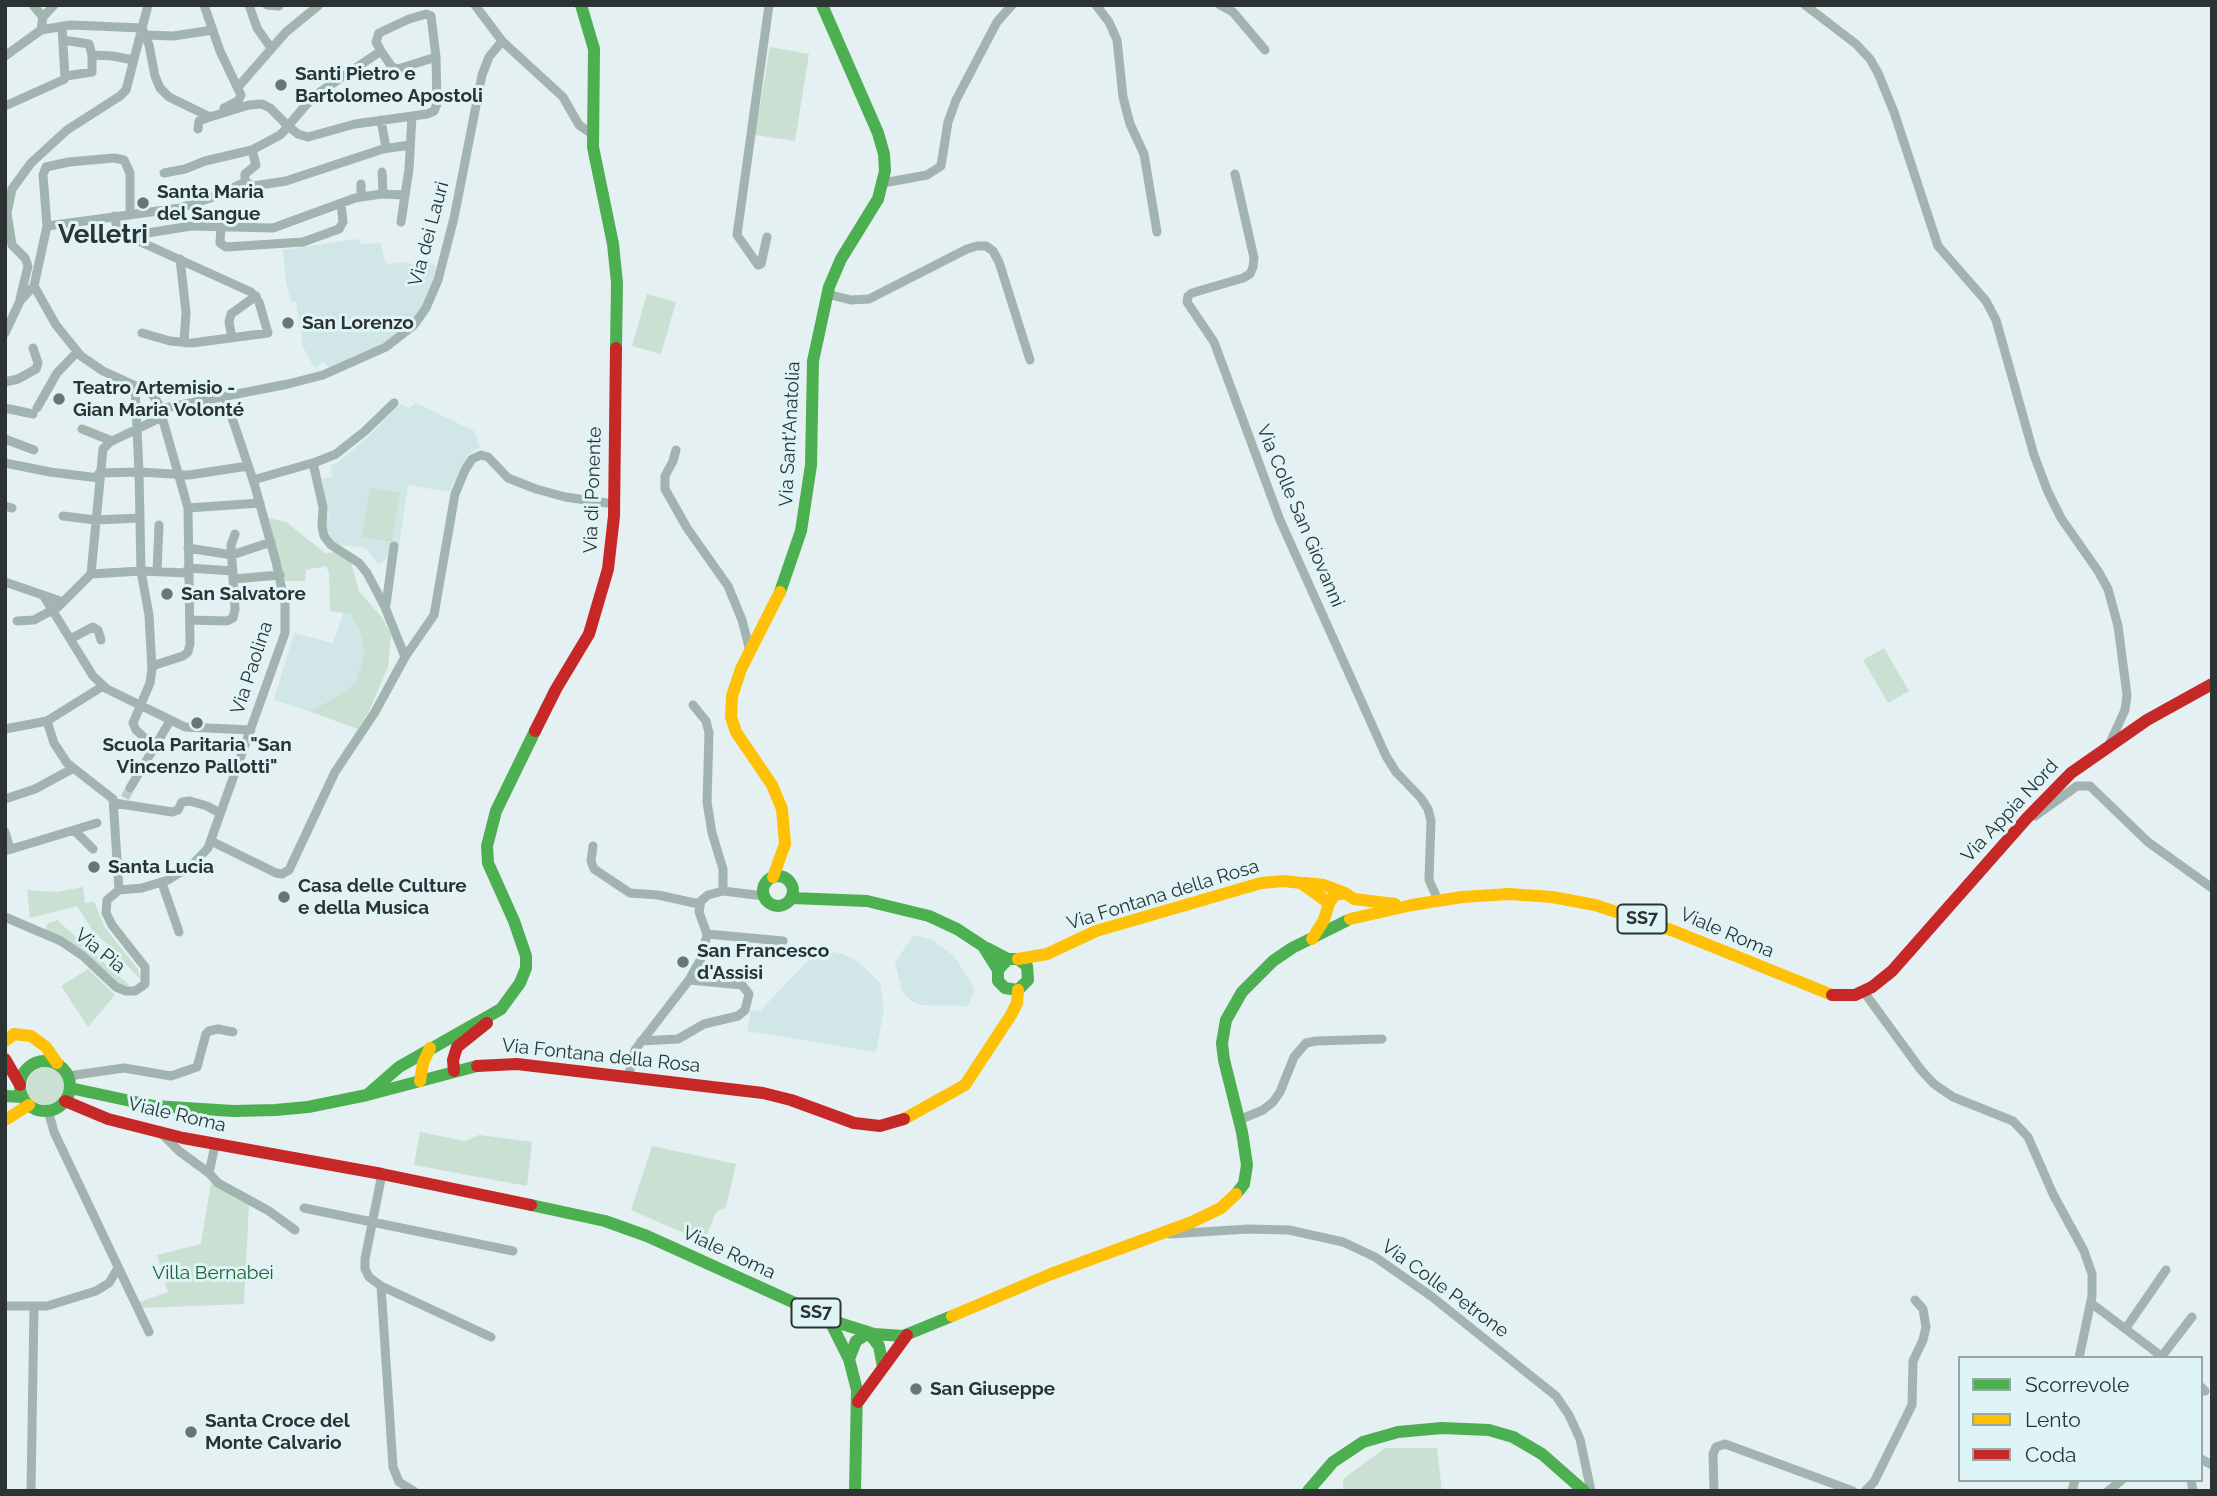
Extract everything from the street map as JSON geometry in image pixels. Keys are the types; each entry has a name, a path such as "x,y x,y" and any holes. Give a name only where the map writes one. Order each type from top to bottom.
{"main road":[{"name":"Via di Ponente","path":"367,1095 389,1074 504,1007 523,976 526,965 523,946 488,863 490,828 556,689 592,625 608,569 614,505 617,270 592,134 594,55 581,5"},
{"name":"Via Sant'Anatolia","path":"764,891 782,859 785,844 784,822 779,798 736,732 732,717 733,691 786,579 804,516 811,465 813,361 827,294 839,263 873,210 883,183 884,160 880,139 822,5"},
{"name":"Via Appia Nord","path":"1862,993 1892,971 2026,818 2066,777 2168,707 2212,684"},
{"path":"764,891 775,906 785,905 791,888 785,844"},
{"path":"773,877 808,897 867,901 909,909 957,929 983,946 1027,965 1028,980"},
{"name":"Via Fontana della Rosa","path":"1013,959 1046,954 1091,933 1268,881 1323,885 1349,896"},
{"path":"1301,883 1328,905 1334,919 1348,920 1356,912 1349,896 1335,895 1328,905 1324,920 1311,940"},
{"name":"Viale Roma","path":"68,1089 92,1113 162,1133 382,1174 616,1224 829,1319 869,1333 894,1336 907,1335 1029,1282 1158,1235 1228,1203 1239,1192 1246,1177 1247,1165 1222,1048 1223,1032 1229,1013 1242,992 1267,966 1293,948 1348,920 1438,900 1517,894 1552,897 1588,904 1682,934 1827,995 1844,998 1862,993"},
{"name":"Viale Roma","path":"1349,896 1412,905"},
{"path":"983,946 995,962 998,981 1012,989 1028,980 1035,966 1046,954"},
{"path":"998,970 1013,959"},
{"name":"Via Fontana della Rosa","path":"68,1089 145,1105 242,1111 302,1108 367,1095 454,1071 486,1065 517,1064 763,1093 791,1100 854,1123 880,1126 900,1121 960,1089 973,1075 1004,1025 1012,989"},
{"name":"Via di Ponente","path":"454,1071 453,1060 457,1047 483,1028 491,1016"},
{"path":"5,1059 24,1096 38,1110 48,1111 58,1107 68,1089 57,1063 46,1047 37,1039 22,1034 7,1034"},
{"path":"420,1081 430,1048"},
{"path":"5,1120 24,1096 23,1074 30,1066 40,1061 57,1063"},
{"path":"5,1096 24,1096"},
{"path":"829,1319 849,1359 858,1402 855,1491"},
{"path":"849,1359 856,1342 869,1333 879,1346 883,1367"},
{"path":"858,1402 907,1335"},
{"path":"1308,1491 1333,1462 1358,1444 1398,1432 1442,1428 1489,1430 1513,1437 1542,1454 1584,1491"}],"street":[{"path":"33,5 43,17"},
{"path":"41,30 43,17 54,5"},
{"path":"5,333 26,281 28,266 25,258 11,242 6,213 12,189 24,171 67,130 122,94 144,31 148,5"},
{"path":"204,5 222,55 241,95 240,100 210,117"},
{"path":"248,5 257,28 271,48"},
{"path":"267,5 279,6"},
{"path":"238,88 271,48 319,5"},
{"path":"475,5 502,41 560,93 569,103 579,125 592,134"},
{"path":"767,237 761,264 758,265 737,235 769,5"},
{"path":"883,183 930,174 941,166 948,122 956,100 997,22 1012,5"},
{"path":"1096,5 1109,22 1117,40 1123,97 1130,124 1144,154 1157,232"},
{"path":"1220,5 1233,12 1265,50"},
{"path":"1805,5 1856,44 1878,73 1894,112 1938,246 1986,300 1996,320 2034,455 2048,492 2108,589 2118,626 2127,695 2125,710 2109,745"},
{"path":"198,129 199,121 249,105 262,104 305,137 355,124 434,111 436,57 431,16 404,20 377,35 376,42 392,67 398,69 436,57"},
{"path":"5,56 41,30 62,26 92,24 170,36 213,30"},
{"path":"5,106 63,82 66,76 62,26"},
{"path":"144,31 155,76 162,90 172,99 210,117"},
{"path":"63,40 89,44 92,55 92,72 66,76"},
{"name":"Via dei Lauri","path":"112,441 138,429 161,413 335,371 386,348 417,321 434,290 442,264 485,65 495,47 502,41"},
{"path":"164,173 252,150 278,137 314,96 382,51"},
{"path":"92,55 133,60"},
{"path":"401,222 412,116"},
{"path":"381,120 386,148"},
{"path":"245,182 253,187 286,181 386,148 410,145"},
{"path":"245,182 245,174 256,165 252,150"},
{"path":"19,301 34,286 47,226 43,173 48,166 122,159 131,173 130,215"},
{"path":"382,172 383,194"},
{"name":"Via Colle San Giovanni","path":"1235,174 1254,258 1253,267 1250,274 1239,280 1192,293 1187,302 1214,342 1280,520 1386,756 1396,772 1428,808 1431,821 1429,880 1438,900"},
{"path":"47,226 190,205 245,182"},
{"path":"361,184 361,197"},
{"path":"129,236 185,226 255,229 278,227 361,197 405,195"},
{"path":"220,227 220,243 224,246 298,243 339,229 343,222 341,203"},
{"path":"114,216 118,230 245,288 256,296 268,333 184,343 142,333"},
{"path":"827,294 846,299 869,299 967,249 986,246 993,251 1001,266 1030,360"},
{"path":"180,259 186,312 184,343"},
{"path":"34,286 54,322 77,352 97,368 153,395 161,413 188,508 190,644 187,654 152,666"},
{"path":"232,338 229,322 231,314 256,296"},
{"path":"5,382 21,378 37,367 38,360 33,348"},
{"path":"5,408 35,411 57,373 77,352"},
{"path":"135,386 141,571 150,621 152,666 151,680 134,725 155,747"},
{"name":"Via Paolina","path":"119,890 162,883 192,866 203,855 211,841 285,633 286,610 280,575 229,396"},
{"path":"253,480 336,454 394,403"},
{"path":"17,621 32,621 51,610 91,574 103,449 112,441 82,429"},
{"path":"5,439 34,450"},
{"path":"676,450 665,475 664,489 687,528 728,586 743,620 750,651"},
{"path":"211,841 276,873 285,873 290,868 335,772 375,712 407,653 435,615 455,494 467,465 475,457 488,457 504,475 536,489 614,505"},
{"path":"5,463 50,472 99,475 139,472 196,475 248,466"},
{"path":"313,463 323,508 324,536 331,545 365,569 407,653"},
{"path":"188,508 260,503"},
{"path":"63,516 95,520 140,518"},
{"path":"157,571 159,525"},
{"path":"190,620 227,621 233,618 235,609 231,542 235,534"},
{"path":"188,548 232,555 271,542"},
{"path":"385,607 394,546"},
{"path":"91,574 188,571 280,575"},
{"path":"5,582 63,602"},
{"path":"43,595 93,676 103,686 170,721 194,729 251,730"},
{"path":"70,639 93,627 98,630 101,640"},
{"path":"5,729 47,721 103,686"},
{"path":"693,705 706,722 709,733 706,802 723,869 723,891"},
{"path":"47,721 56,747 72,769 121,802 173,812 186,801 207,806 220,813"},
{"path":"130,788 170,721"},
{"path":"5,799 41,787 72,769"},
{"path":"2026,818 2043,812 2077,786 2090,786 2143,838 2212,888"},
{"path":"119,890 116,846 121,802"},
{"path":"5,832 8,850 97,823"},
{"path":"74,830 93,849"},
{"path":"593,846 591,861 594,869 630,893 658,895 699,904"},
{"path":"162,883 179,932"},
{"name":"Via Pia","path":"5,916 61,941 83,956 116,987 135,991 145,984 146,970 106,913 107,900 119,890"},
{"path":"699,904 708,895 723,891 764,891"},
{"path":"628,1077 633,1055 641,1041 689,979 702,957 707,934 699,904"},
{"path":"707,934 783,941"},
{"path":"641,1041 678,1039 707,1023 740,1015 746,1008 749,993 742,985 689,979"},
{"path":"1862,993 1923,1074 1934,1084 1953,1097 2013,1121 2026,1134 2053,1194 2085,1254 2093,1280 2091,1304 2079,1356"},
{"path":"68,1089 129,1068 171,1076 197,1067 209,1031 216,1029 233,1032"},
{"path":"1239,1120 1263,1110 1273,1102 1280,1093 1294,1057 1306,1043 1382,1039"},
{"path":"48,1111 54,1132 149,1332"},
{"path":"162,1133 179,1152 209,1173 218,1183 269,1211 295,1230"},
{"path":"209,1173 215,1145"},
{"path":"382,1174 371,1222 365,1269 370,1279 491,1337"},
{"path":"304,1208 513,1251"},
{"name":"Via Colle Petrone","path":"1158,1235 1248,1228 1289,1230 1343,1242 1375,1257 1431,1296 1556,1396 1580,1439 1591,1491"},
{"path":"5,1306 57,1304 99,1290 109,1283 118,1268"},
{"path":"2126,1328 2166,1270"},
{"path":"381,1286 393,1466 399,1482 414,1491"},
{"path":"1865,1491 1874,1482 1912,1405 1913,1364 1926,1327 1923,1309 1916,1300"},
{"path":"2091,1304 2162,1356"},
{"path":"31,1491 34,1306"},
{"path":"2164,1356 2192,1317"},
{"path":"1714,1491 1713,1454 1716,1447 1725,1444 1853,1491"}],"shaded area":[{"path":"356,239 363,244 381,243 385,263 431,263 436,266 431,292 409,325 387,342 329,368 323,361 315,369 303,347 296,302 291,302 286,283 283,250"},
{"path":"416,403 474,431 480,448 468,454 449,492 408,485 399,546 390,545 388,557 379,565 368,551 361,547 338,545 328,536 326,523 329,514 322,479 332,477 331,465 366,439 400,404 409,408"},
{"path":"344,611 351,614 362,637 364,657 355,684 311,712 274,700 294,633 333,643"},
{"path":"914,935 933,940 954,956 975,989 968,1006 922,1005 911,1001 902,991 895,962"},
{"path":"819,949 843,954 860,963 880,983 884,1009 876,1052 747,1031 751,1010 760,1011"}],"green space":[{"path":"770,47 809,54 795,141 755,135"},
{"path":"647,294 676,302 661,354 632,346"},
{"path":"370,488 400,493 392,542 362,537"},
{"path":"268,518 286,522 325,553 334,552 351,563 359,591 383,619 391,635 388,667 358,729 311,712 355,684 364,657 362,637 351,614 330,611 329,573 326,566 306,570 305,581 285,581"},
{"path":"1884,648 1909,691 1888,703 1863,660"},
{"path":"83,887 85,903 94,902 105,928 138,969 140,979 91,928 77,906 30,918 27,890 56,892"},
{"path":"57,920 130,986 118,985 86,953 68,940 45,930 47,924"},
{"path":"88,969 115,995 88,1027 61,986"},
{"path":"46,1067 59,1073 65,1086 59,1099 46,1105 33,1099 27,1086 33,1073"},
{"path":"420,1132 465,1141 479,1135 532,1142 527,1186 414,1165"},
{"path":"652,1146 736,1164 726,1207 716,1212 704,1242 631,1210"},
{"name":"Villa Bernabei","path":"211,1182 249,1204 244,1304 142,1308 139,1302 168,1292 157,1255 201,1244"},
{"path":"1385,1448 1437,1448 1442,1491 1343,1491 1343,1479"}],"tunnel":[{"path":"125,798 130,788"}],"traffic: fast":[{"path":"581,5 594,49 593,147 613,244 617,283 616,348"},
{"path":"780,592 801,531 811,465 813,361 829,287 841,259 878,199 885,171 878,133 822,5"},
{"path":"367,1095 399,1067 501,1009 520,983 526,968 526,956 514,921 488,863 487,846 496,811 535,731"},
{"path":"778,876 789,880 793,891 789,902 778,906 767,902 763,891 767,880 778,876"},
{"path":"792,898 867,901 929,916 957,929 983,946 998,970"},
{"path":"1236,1194 1244,1184 1247,1165 1242,1132 1224,1060 1222,1043 1226,1020 1242,992 1273,961 1292,948 1346,921"},
{"path":"987,948 1008,959 1018,959 1027,966 1028,980 1018,990 1005,988 998,981 998,970 1008,959"},
{"path":"45,1061 63,1068 70,1086 63,1104 45,1111 27,1104 20,1086 27,1068 45,1061"},
{"path":"70,1088 154,1106 233,1111 275,1110 308,1107 367,1095 477,1066"},
{"path":"5,1096 23,1097"},
{"path":"531,1205 605,1221 647,1236 839,1323 874,1334 903,1336 952,1316"},
{"path":"829,1319 849,1359 857,1390 855,1491"},
{"path":"849,1359 856,1341 869,1333 879,1346 883,1367"},
{"path":"1308,1491 1333,1462 1363,1442 1398,1432 1442,1428 1489,1430 1513,1437 1542,1454 1584,1491"}],"traffic: slow":[{"path":"773,877 785,844 782,809 772,785 736,732 731,717 732,696 741,669 780,592"},
{"path":"1018,959 1047,954 1096,931 1261,883 1301,883 1329,903"},
{"path":"1305,883 1324,885 1345,893"},
{"path":"1312,939 1335,895 1345,893 1354,899 1395,904"},
{"path":"1350,919 1462,897 1509,894 1552,897 1595,905 1674,931 1832,995"},
{"path":"904,1119 965,1085 1011,1015 1017,1003 1018,990"},
{"path":"5,1041 14,1034 31,1036 46,1047 57,1063"},
{"path":"420,1081 423,1063 430,1048"},
{"path":"5,1120 29,1105"},
{"path":"952,1316 1051,1274 1192,1222 1221,1208 1236,1194"}],"traffic: jam":[{"path":"535,731 589,634 608,569 614,516 616,348"},
{"path":"1832,995 1855,995 1872,987 1892,971 2027,818 2071,773 2147,720 2212,684"},
{"path":"454,1071 453,1060 457,1047 487,1023"},
{"path":"5,1059 20,1085"},
{"path":"477,1066 517,1064 763,1093 791,1100 854,1123 880,1126 904,1119"},
{"path":"65,1101 108,1119 183,1138 382,1174 531,1205"},
{"path":"858,1402 907,1335"}],"place":[{"name":"Santi Pietro e Bartolomeo Apostoli","path":"281,85"},
{"name":"Santa Maria del Sangue","path":"143,203"},
{"name":"San Lorenzo","path":"288,323"},
{"name":"Teatro Artemisio - Gian Maria Volonté","path":"59,399"},
{"name":"San Salvatore","path":"167,594"},
{"name":"Scuola Paritaria \"San Vincenzo Pallotti\"","path":"197,723"},
{"name":"Santa Lucia","path":"94,867"},
{"name":"Casa delle Culture e della Musica","path":"284,897"},
{"name":"San Francesco d'Assisi","path":"683,962"},
{"name":"San Giuseppe","path":"916,1389"},
{"name":"Santa Croce del Monte Calvario","path":"191,1432"}],"district":[{"name":"Velletri","path":"103,235"}]}
